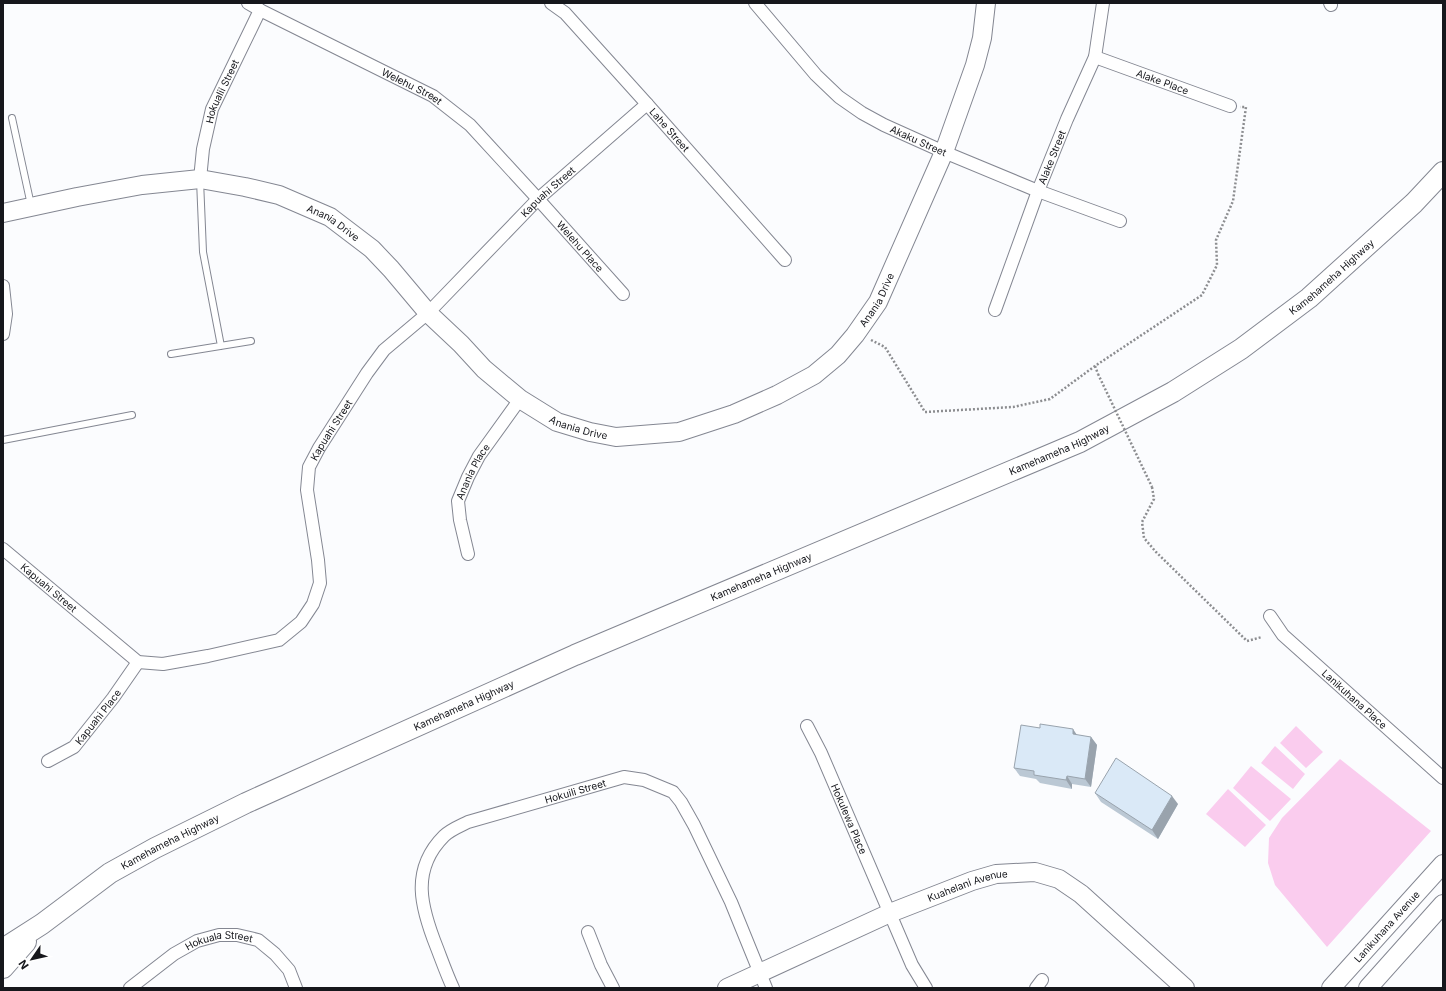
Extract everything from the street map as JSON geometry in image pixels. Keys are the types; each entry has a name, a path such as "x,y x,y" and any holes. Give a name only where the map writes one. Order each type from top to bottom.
{"main road":[{"name":"Kamehameha Highway","path":"3,949 42,924 110,873 246,803 575,655 889,523 1086,438 1173,392 1229,357 1309,298 1414,203 1443,172"},
{"name":"Kamehameha Highway","path":"3,968 42,924"}],"street":[{"name":"Welehu Street","path":"248,3 433,96 470,125 538,199"},
{"name":"Lahe Street","path":"551,3 565,13 785,260"},
{"name":"Akaku Street","path":"755,3 816,75 840,97 862,113 884,126 944,152 1038,191 1120,222"},
{"name":"Anania Drive","path":"3,213 142,185 200,179 245,186 279,195 330,217 372,249 428,313 462,344 484,369 520,399 557,422 590,432 616,437 679,432 734,414 777,395 814,375 838,356 855,336 878,302 944,152 975,65 982,38 986,3"},
{"name":"Alake Street","path":"995,310 1038,191 1067,119 1095,57 1103,3"},
{"name":"Hokualii Street","path":"200,179 203,149 212,109 260,10"},
{"name":"Alake Place","path":"1095,57 1233,106"},
{"name":"Kapuahi Street","path":"3,549 138,662 163,664 208,656 279,640 301,622 313,604 320,583 318,560 307,490 309,467 319,448 367,373 384,350 428,313 538,199 647,104"},
{"name":"Welehu Place","path":"538,199 623,294"},
{"path":"3,286 6,314 3,334"},
{"name":"Anania Place","path":"468,554 460,520 458,501 479,456 520,399"},
{"name":"Lanikuhana Place","path":"1270,616 1283,635 1443,778"},
{"name":"Kapuahi Place","path":"48,761 74,747 113,698 138,662"},
{"name":"Hokulewa Place","path":"807,726 912,965 926,988"},
{"name":"Hokuili Street","path":"452,988 426,921 421,891 424,868 431,852 445,835 468,822 624,776 644,780 673,792 681,802 694,825 731,902 763,980"},
{"name":"Lanikuhana Avenue","path":"1331,988 1443,864"},
{"name":"Kuahelani Avenue","path":"727,988 763,980 890,912 972,881 996,874 1035,872 1059,879 1081,894 1185,988"},
{"path":"1368,988 1443,904"},
{"path":"588,932 601,965 613,988"},
{"name":"Hokuala Street","path":"130,988 174,954 196,941 219,935 237,935 258,940 275,954 289,970 296,988"}],"lane":[{"path":"12,118 32,207"},
{"path":"200,179 203,252 221,346"},
{"path":"171,354 251,341"},
{"path":"3,440 132,415"}],"path":[{"path":"871,340 885,347 925,412 1013,407 1050,399 1095,366 1202,295 1217,266 1216,240 1233,201 1246,107 1233,106"},
{"path":"1095,366 1152,487 1154,499 1142,522 1144,538 1156,552 1247,641 1262,637"}],"shaded area":[{"path":"1296,726 1323,752 1306,768 1280,743"},
{"path":"1275,746 1305,774 1293,789 1261,763"},
{"path":"1340,759 1431,831 1327,947 1275,885 1268,863 1269,838 1282,818"},
{"path":"1251,766 1291,799 1270,821 1233,788"},
{"path":"1228,789 1266,825 1245,847 1206,814"}],"building":[{"path":"1040,724 1073,729 1073,734 1091,737 1085,779 1067,776 1066,780 1034,775 1034,771 1014,768 1021,725 1040,728"},
{"path":"1116,758 1172,796 1152,830 1095,793"}]}
